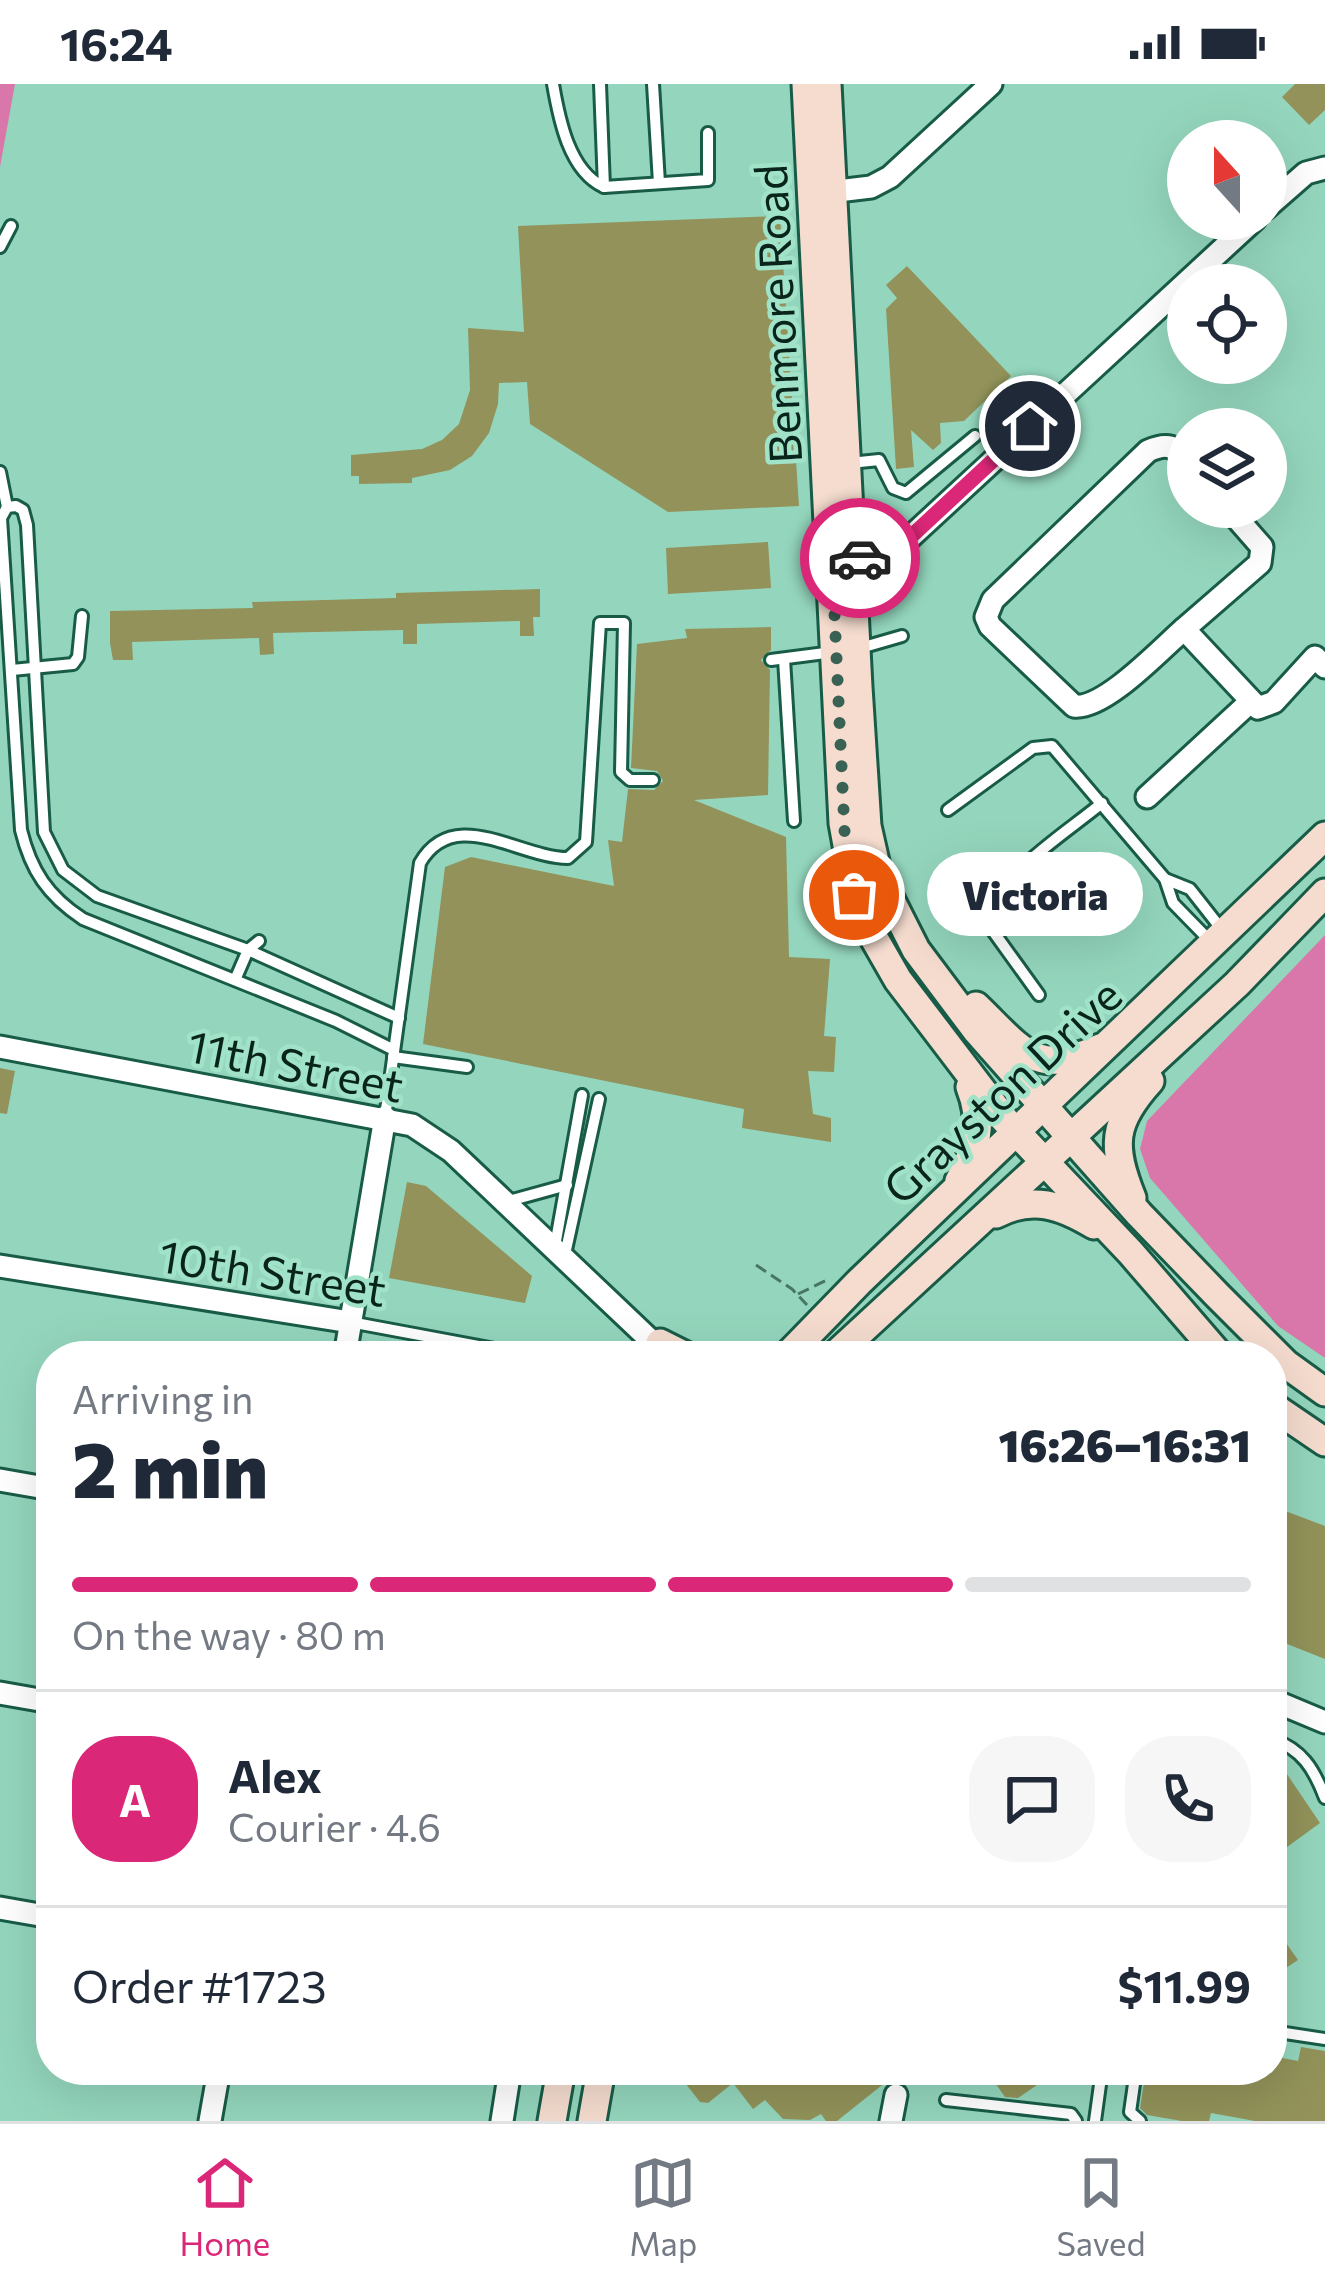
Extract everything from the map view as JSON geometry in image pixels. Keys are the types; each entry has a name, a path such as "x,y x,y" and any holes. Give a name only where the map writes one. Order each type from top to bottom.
{"street":[{"name":"Benmore Road","path":"806,84 822,193 846,464 842,560"},
{"name":"Benmore Road","path":"827,84 822,193 846,650 845,841 854,895 882,956 962,1067 1131,1253"},
{"path":"822,193 871,188 890,177 991,84"},
{"path":"1287,189 1300,177 1323,168"},
{"path":"842,560 872,557 904,543 1232,240"},
{"path":"1167,447 1148,451 993,600 986,617 990,626 1074,706 1083,707 1105,697 1260,562 1262,547 1245,528"},
{"path":"1184,629 1258,708 1274,702 1322,656"},
{"name":"Benmore Road","path":"846,650 870,842 886,896 916,950 976,1030 1069,1137 1261,1341"},
{"path":"1147,797 1250,703"},
{"name":"Grayston Drive","path":"801,1341 1325,836"},
{"name":"Grayston Drive","path":"850,1341 1237,984 1325,893"},
{"path":"916,950 1036,1059 1049,1063 1073,1059 1114,1041"},
{"path":"1138,1214 1118,1155 1123,1116 1237,984"},
{"name":"11th Street","path":"0,1047 412,1125 506,1202 658,1341"},
{"path":"955,1190 973,1154 979,1127 976,1103 962,1067"},
{"path":"347,1341 385,1117"},
{"path":"976,1225 1017,1204 1045,1203 1087,1221 1131,1253 1207,1341"},
{"name":"10th Street","path":"0,1266 350,1322"},
{"name":"Benmore Road","path":"1287,1362 1325,1392"},
{"path":"1287,1416 1325,1442"},
{"path":"0,1480 36,1486"},
{"path":"0,1693 36,1699"},
{"path":"1287,1706 1325,1722"},
{"path":"0,1908 36,1914"},
{"path":"210,2121 216,2085"},
{"path":"502,2121 508,2085"},
{"path":"552,2121 558,2085"},
{"path":"592,2121 598,2085"},
{"path":"891,2121 896,2095"}],"lane":[{"path":"554,84 579,167 604,187 708,180 708,134"},
{"path":"600,84 604,187"},
{"path":"652,84 658,182"},
{"path":"0,247 11,226"},
{"path":"846,464 879,460 896,491 915,489 975,436"},
{"path":"0,472 21,830 41,882 83,919 336,1021 393,1053 467,1067"},
{"path":"915,489 934,515"},
{"path":"2,514 16,506 23,510 27,526 43,810 51,852 79,886 97,896 253,945 399,1018"},
{"path":"12,670 73,664 78,657 82,616"},
{"path":"385,1117 420,863 428,850 456,835 480,836 568,858 586,842 600,623 624,623 621,772 631,781 653,780"},
{"path":"794,821 777,660 902,636"},
{"path":"948,810 1042,745 1063,754 1165,879 1173,903 1219,939"},
{"path":"1039,995 985,920 992,900 1017,875 1102,803"},
{"path":"28,857 51,852"},
{"path":"1165,879 1190,889 1219,939"},
{"path":"235,980 253,945"},
{"path":"559,1254 582,1095"},
{"path":"559,1254 598,1099"},
{"path":"506,1202 567,1185"},
{"name":"10th Street","path":"350,1322 452,1341"},
{"path":"1287,1746 1311,1766 1325,1798"},
{"path":"1287,2033 1325,2039"},
{"path":"1095,2121 1100,2085"},
{"path":"1134,2085 1130,2112 1141,2121"},
{"path":"946,2100 1071,2114 1076,2121"}],"path":[{"path":"756,1265 792,1289 821,1319"}],"shaded area":[{"path":"0,84 15,84 0,167"},
{"path":"1325,935 1325,1358 1278,1326 1150,1178 1140,1149 1147,1121"}],"building":[{"path":"1295,84 1325,84 1325,110 1309,125 1282,97"},
{"path":"780,216 799,506 668,512 530,424 527,382 499,383 489,433 472,456 450,470 412,478 412,483 359,484 359,476 351,476 351,455 422,449 442,440 459,424 470,390 468,328 524,332 518,226"},
{"path":"907,266 1011,376 964,421 940,423 941,443 933,450 911,430 914,467 896,469 886,309 897,298 886,285"},
{"path":"768,542 771,588 668,594 666,548"},
{"path":"540,589 534,636 520,636 520,621 417,624 417,644 403,644 403,630 273,633 274,654 260,655 259,638 132,642 133,660 113,660 110,643 110,611 253,608 252,602"},
{"path":"771,627 771,650 761,660 770,670 768,795 694,800 786,837 789,957 830,959 824,1036 836,1037 834,1072 808,1071 813,1114 831,1118 831,1142 742,1128 744,1109 423,1044 445,867 471,857 614,886 608,840 622,842 628,789 654,790 663,781 657,771 631,768 637,644 687,638 685,629"},
{"path":"0,1068 15,1071 7,1114 0,1113"},
{"path":"407,1182 426,1186 532,1276 525,1303 389,1278"},
{"path":"1287,1512 1325,1526 1325,1659 1287,1644"},
{"path":"1287,1774 1320,1823 1287,1847"},
{"path":"1287,1944 1298,1960 1287,1967"},
{"path":"1301,2047 1325,2051 1325,2121 1255,2121 1211,2113 1209,2121 1182,2121 1147,2115 1140,2108 1144,2085 1287,2085 1287,2059 1298,2061"},
{"path":"687,2085 730,2085 708,2103 700,2102"},
{"path":"735,2085 882,2085 837,2121 826,2121 821,2114 810,2120 783,2119 765,2100 753,2109"},
{"path":"997,2085 1037,2085 1018,2098 1005,2097"}],"way so far":[{"path":"854,895 845,841 832,560 860,558"}],"place":[{"name":"Victoria","path":"854,895"}],"route":[{"path":"860,558 904,543 1030,426"}]}
